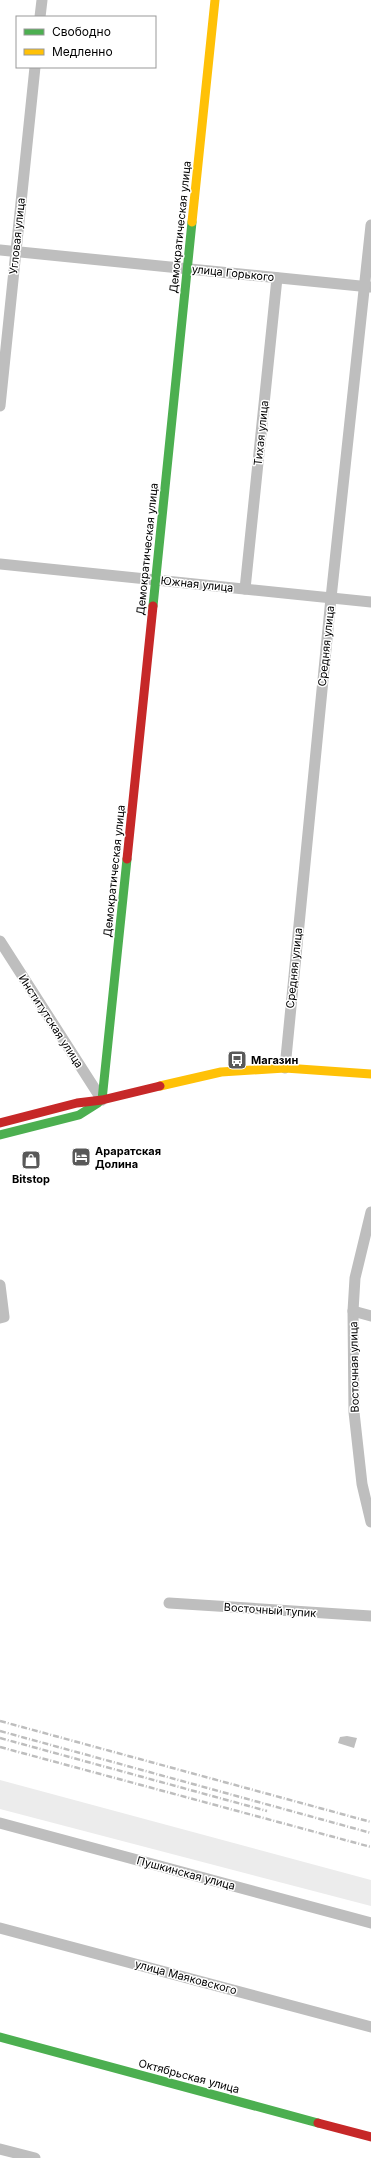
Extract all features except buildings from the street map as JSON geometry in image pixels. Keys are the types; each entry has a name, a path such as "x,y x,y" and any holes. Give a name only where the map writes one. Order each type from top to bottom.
{"street":[{"path":"40,16 42,0"},
{"name":"Демократическая улица","path":"102,1100 215,0"},
{"name":"Угловая улица","path":"0,406 35,68"},
{"name":"Средняя улица","path":"285,1068 331,598 367,287 371,225"},
{"name":"улица Горького","path":"0,250 367,287"},
{"name":"Тихая улица","path":"244,589 277,278"},
{"name":"Южная улица","path":"0,564 371,602"},
{"name":"Институтская улица","path":"0,942 102,1100"},
{"path":"0,1123 77,1103 102,1100 209,1074 243,1069 285,1068 371,1074"},
{"path":"0,1135 80,1114 102,1100"},
{"name":"Восточная улица","path":"371,1212 355,1278 353,1312 354,1412 362,1484 371,1522"},
{"path":"0,1285 2,1318"},
{"path":"353,1312 371,1316"},
{"name":"Восточный тупик","path":"169,1603 371,1616"},
{"name":"Пушкинская улица","path":"0,1824 371,1923"},
{"name":"улица Маяковского","path":"0,1928 371,2027"},
{"name":"Октябрьская улица","path":"0,2038 371,2137"},
{"path":"0,2149 35,2158"}],"shaded area":[{"path":"347,1736 357,1738 354,1748 338,1743 340,1737"},
{"path":"0,1780 371,1880 371,1906 0,1809"}],"railway":[{"path":"0,1721 371,1822"},
{"path":"0,1731 371,1833"},
{"path":"0,1738 267,1811"},
{"path":"0,1747 371,1847"}],"traffic: fast":[{"path":"153,606 192,222"},
{"path":"102,1100 127,859"},
{"path":"0,1135 79,1115 98,1103"},
{"path":"0,2037 318,2123"}],"traffic: slow":[{"path":"192,222 215,0"},
{"path":"160,1086 221,1072 285,1068 371,1074"}],"traffic: jam":[{"path":"127,859 153,606"},
{"path":"0,1123 77,1103 102,1100 160,1086"},
{"path":"318,2123 371,2137"}],"place":[{"name":"Магазин","path":"237,1060"},
{"name":"Араратская Долина","path":"81,1157"},
{"name":"Bitstop","path":"31,1160"}]}
